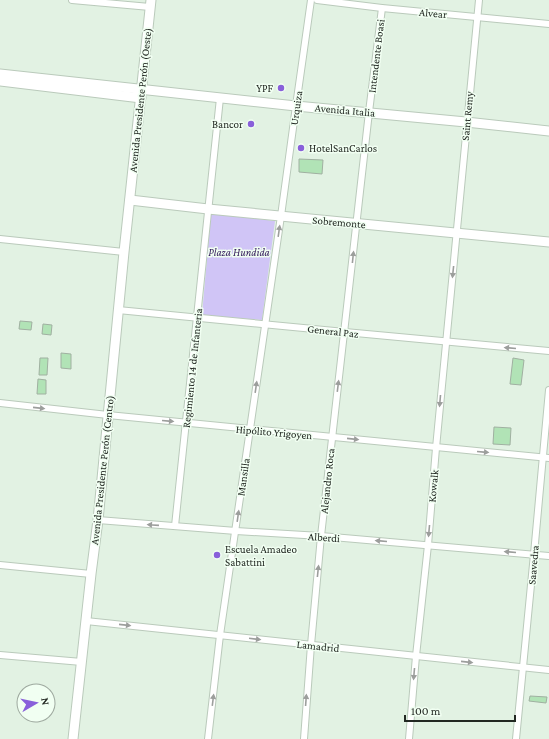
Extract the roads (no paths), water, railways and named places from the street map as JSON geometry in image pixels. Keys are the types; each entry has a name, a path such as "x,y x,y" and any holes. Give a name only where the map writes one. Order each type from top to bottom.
{"main road":[{"name":"Avenida Presidente Perón (Oeste)","path":"130,200 150,3"},
{"path":"0,74 141,93"},
{"path":"0,81 141,93"},
{"name":"Avenida Italia","path":"141,93 220,98 549,131"},
{"name":"Sobremonte","path":"130,200 549,242"},
{"name":"Avenida Presidente Perón (Centro)","path":"73,739 98,520 130,200"}],"street":[{"path":"72,0 150,3"},
{"name":"Urquiza","path":"281,216 311,0"},
{"name":"Alvear","path":"317,0 382,8 549,24"},
{"name":"Saint Remy","path":"457,233 466,122 479,0"},
{"name":"Intendente Boasi","path":"357,223 382,8"},
{"name":"Regimiento 14 de Infanteria","path":"175,526 220,98"},
{"name":"Mansilla","path":"208,739 220,635 281,216"},
{"name":"Alejandro Roca","path":"304,739 321,536 357,223"},
{"name":"Kowalk","path":"409,739 457,233"},
{"path":"0,239 124,252"},
{"name":"General Paz","path":"118,310 549,351"},
{"name":"Saavedra","path":"516,739 534,554 546,458 549,390"},
{"name":"Hipólito Yrigoyen","path":"0,403 186,423 546,458"},
{"name":"Alberdi","path":"98,520 321,536 549,556"},
{"path":"0,565 91,574"},
{"name":"Lamadrid","path":"86,622 549,670"},
{"path":"0,654 82,662"}],"place":[{"name":"YPF","path":"281,88"},
{"name":"Bancor","path":"251,124"},
{"name":"HotelSanCarlos","path":"301,148"},
{"name":"Escuela Amadeo Sabattini","path":"217,555"}],"park label":[{"name":"Plaza Hundida","path":"239,252"}]}
